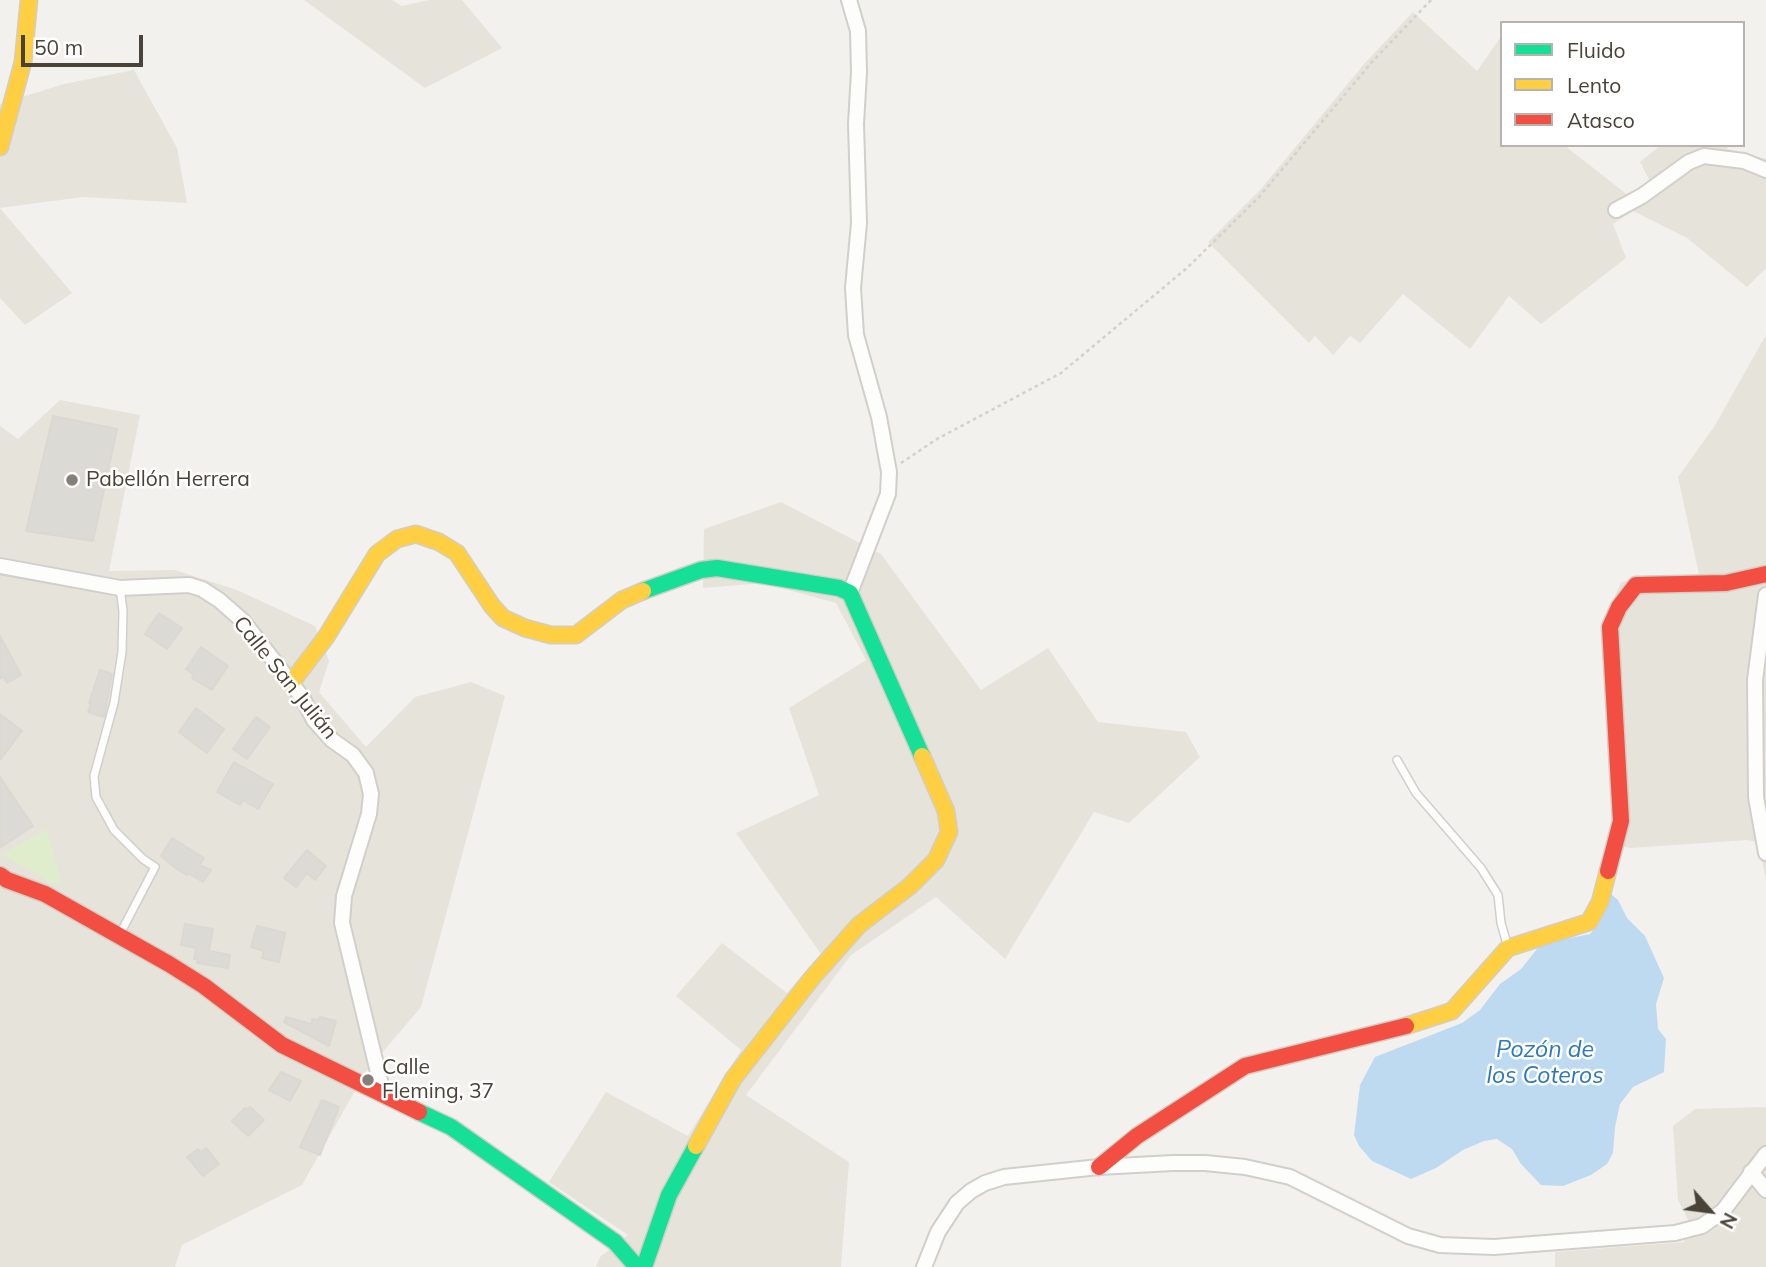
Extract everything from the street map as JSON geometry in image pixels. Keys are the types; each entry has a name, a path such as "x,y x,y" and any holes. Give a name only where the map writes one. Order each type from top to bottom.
{"street":[{"path":"0,147 23,61 29,0"},
{"path":"644,1267 669,1195 733,1079 859,925 910,886 936,860 949,832 946,811 937,788 850,593 888,494 889,472 879,416 856,335 853,288 859,223 856,124 859,72 858,31 849,0"},
{"path":"1616,210 1642,196 1689,162 1704,156 1744,161 1766,170"},
{"path":"292,683 326,637 377,554 397,539 416,534 439,542 457,553 503,618 551,635 576,635 622,600 701,570 736,570 850,593"},
{"name":"Calle San Julián","path":"0,566 120,588 190,585 201,589 219,600 243,621 292,683 314,720 332,740 353,755 366,773 371,794 369,814 344,896 342,923 383,1093"},
{"path":"1099,1167 1137,1136 1245,1066 1415,1024 1452,1011 1508,948 1589,922 1600,902 1621,821 1609,627 1619,607 1636,584 1726,583 1766,574"},
{"path":"1766,595 1755,670 1756,797 1766,853"},
{"path":"2,882 45,894 120,934 204,986 282,1045 451,1127 615,1242 637,1267"},
{"path":"924,1267 938,1232 957,1203 985,1183 1004,1177 1099,1167 1205,1163 1245,1167 1290,1177 1408,1236 1440,1245 1494,1248 1675,1233 1702,1226 1723,1211 1766,1154"},
{"path":"1751,1172 1766,1190"}],"lane":[{"path":"120,588 123,611 122,652 117,688 94,776 96,797 114,830 143,859 155,867 120,934"},
{"path":"1397,760 1416,793 1481,868 1498,895 1501,923 1508,948"}],"path":[{"path":"889,472 937,439 1061,373 1187,268 1259,197 1372,62 1431,0"}],"shaded area":[{"path":"304,0 392,0 402,6 429,0 462,0 502,48 425,88"},
{"path":"1413,12 1477,71 1500,38 1500,147 1567,147 1629,196 1651,183 1640,162 1659,147 1728,147 1727,149 1766,159 1766,268 1747,287 1687,238 1633,211 1613,224 1626,258 1541,324 1509,296 1470,349 1403,294 1360,343 1350,336 1333,355 1315,336 1309,343 1208,242 1260,190 1364,64"},
{"path":"134,70 177,148 187,203 83,197 0,208 0,104 64,84"},
{"path":"0,208 72,293 25,325 0,298"},
{"path":"1766,335 1766,880 1758,842 1747,840 1631,848 1611,845 1617,820 1604,622 1621,582 1644,578 1700,579 1678,477 1714,427"},
{"path":"60,400 140,415 109,571 175,570 237,590 315,626 329,661 319,692 366,747 415,697 471,682 505,696 421,1007 365,1073 302,1185 182,1245 175,1267 0,1267 0,426 18,439"},
{"path":"781,502 881,554 981,690 1048,648 1098,722 1186,732 1200,757 1129,823 1094,812 1005,959 936,897 851,955 746,1095 849,1162 841,1267 596,1267 600,1257 628,1235 549,1182 606,1092 688,1136 741,1050 676,996 722,943 787,993 821,954 736,833 819,795 789,708 866,660 836,603 763,583 703,588 704,529"},
{"path":"1766,1107 1766,1267 1555,1267 1555,1252 1684,1242 1689,1222 1678,1200 1673,1126 1695,1109"}],"green space":[{"path":"47,829 61,882 53,884 2,854"}],"water":[{"name":"Pozón de los Coteros","path":"1611,894 1618,900 1627,918 1645,936 1664,978 1656,1004 1658,1029 1666,1039 1664,1072 1633,1087 1620,1104 1613,1153 1607,1164 1591,1175 1563,1186 1541,1185 1521,1164 1512,1149 1497,1139 1463,1150 1436,1168 1411,1179 1372,1161 1359,1146 1354,1135 1360,1085 1375,1057 1462,1023 1480,1010 1500,984 1521,969 1541,944 1590,934 1600,922"}],"building":[{"name":"Pabellón Herrera","path":"53,416 117,429 93,541 26,531"},
{"path":"159,613 182,628 167,649 145,634"},
{"path":"0,636 21,675 7,683 3,677 0,679"},
{"path":"201,647 228,666 212,690 192,678 194,675 186,669"},
{"path":"100,670 112,674 104,717 88,712"},
{"path":"196,708 224,729 207,753 179,732"},
{"path":"0,714 22,731 0,760"},
{"path":"256,717 270,727 247,759 233,749"},
{"path":"234,762 273,784 258,809 243,800 240,805 217,792"},
{"path":"0,777 33,826 0,848"},
{"path":"172,838 204,858 200,865 211,870 203,882 178,870 161,856"},
{"path":"307,850 326,866 315,880 307,873 296,887 284,878"},
{"path":"185,924 213,929 209,951 230,955 228,968 197,963 198,959 194,959 196,948 181,945"},
{"path":"257,926 285,933 279,962 262,958 264,951 251,947"},
{"path":"286,1017 311,1024 312,1019 319,1020 320,1017 336,1021 329,1046 284,1022"},
{"path":"281,1072 301,1081 290,1101 269,1090"},
{"path":"322,1100 339,1107 320,1155 300,1147"},
{"path":"250,1107 264,1120 248,1136 232,1121 245,1108"},
{"path":"206,1148 219,1164 203,1176 187,1157 198,1149 201,1152"}],"traffic: fast":[{"path":"643,591 701,570 717,568 839,588 850,593 922,756"},
{"path":"419,1112 451,1127 615,1242 637,1267"},
{"path":"644,1267 669,1195 696,1146"}],"traffic: slow":[{"path":"0,147 23,62 29,0"},
{"path":"291,683 326,637 377,554 397,539 416,534 439,542 457,553 503,618 551,635 576,635 622,600 643,591"},
{"path":"696,1146 733,1079 812,978 859,925 910,886 936,860 949,832 946,811 922,756"},
{"path":"1406,1026 1452,1011 1508,948 1589,922 1600,902 1608,871"}],"traffic: jam":[{"path":"1608,871 1621,821 1610,627 1619,607 1636,585 1726,583 1766,574"},
{"path":"0,875 45,894 169,964 204,986 282,1045 419,1112"},
{"path":"1099,1167 1137,1136 1245,1066 1406,1026"}],"place":[{"name":"Pabellón Herrera","path":"72,480"},
{"name":"Calle Fleming, 37","path":"368,1080"}]}
